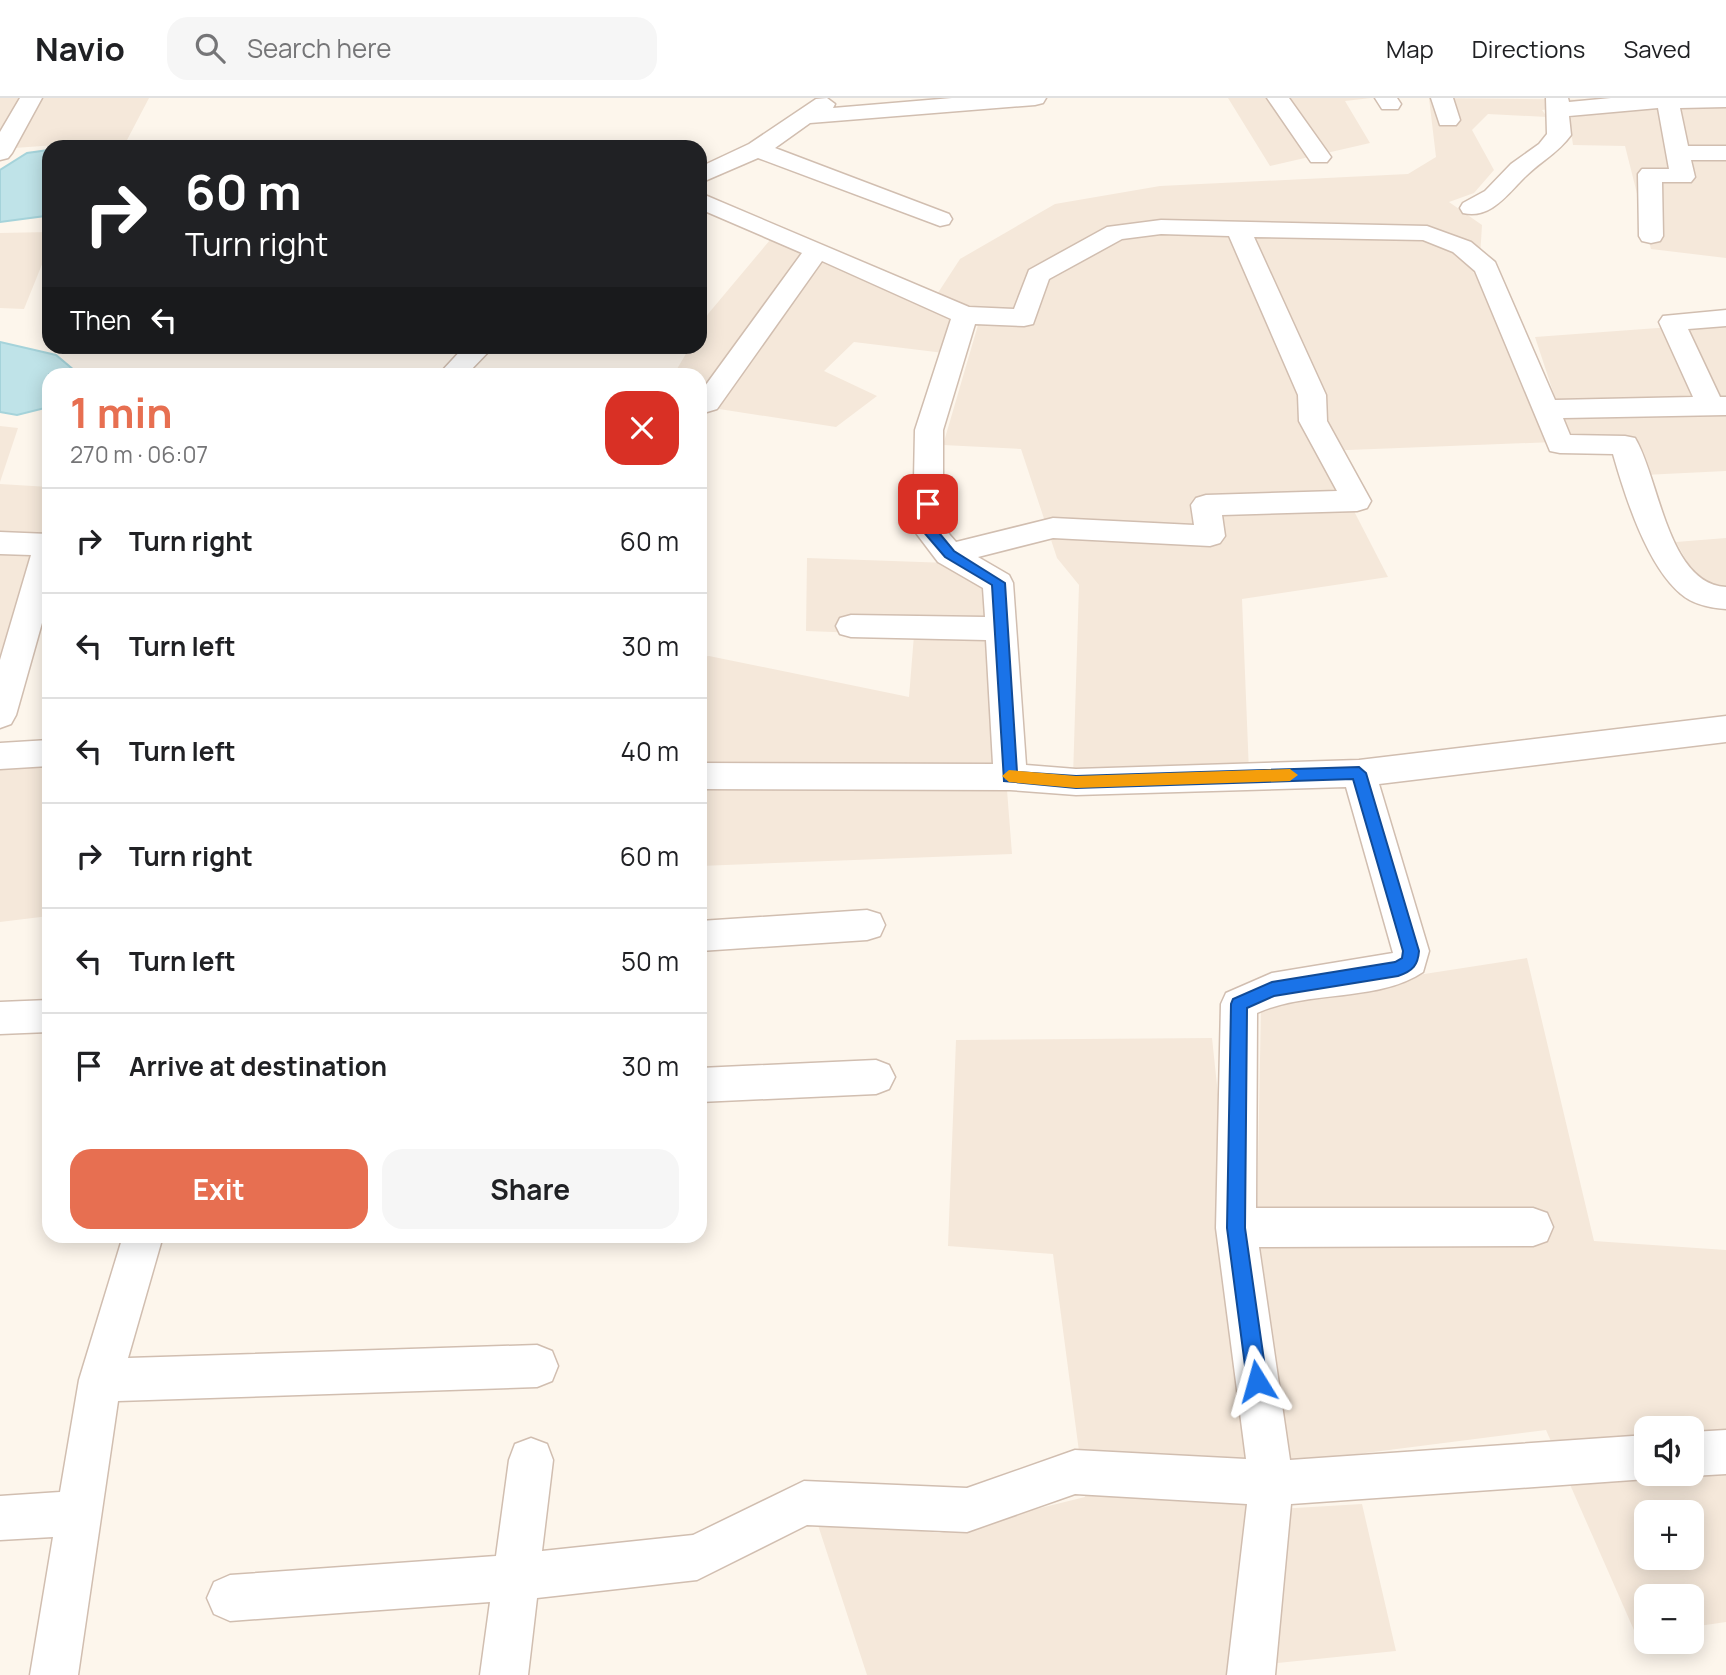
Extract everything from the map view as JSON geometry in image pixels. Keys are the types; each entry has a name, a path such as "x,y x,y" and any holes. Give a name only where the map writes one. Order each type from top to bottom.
{"street":[{"path":"0,153 31,98"},
{"path":"707,173 757,149 831,98"},
{"path":"805,117 1035,98"},
{"path":"1278,98 1319,157"},
{"path":"1651,236 1650,174 1683,177 1667,100"},
{"path":"1472,208 1494,196 1519,169 1547,149 1559,135 1558,104 1726,100"},
{"path":"757,149 940,219"},
{"path":"1678,153 1726,153"},
{"path":"707,203 965,315 1024,317 1038,275 1116,232 1161,228 1427,233 1462,247 1486,267 1560,444 1625,445 1632,473 1674,568 1690,586 1713,598 1726,598"},
{"path":"949,554 1053,528 1210,536 1206,505 1356,500 1313,421 1312,395 1238,229"},
{"path":"707,403 817,250"},
{"path":"965,315 929,430 928,529 949,554 998,583 1010,777"},
{"path":"1546,410 1718,407 1672,323 1726,318"},
{"path":"458,368 473,354"},
{"path":"0,543 42,545"},
{"path":"1,709 42,569"},
{"path":"850,626 1001,629"},
{"path":"707,776 1010,777 1076,782 1359,773 1726,729"},
{"path":"0,756 42,753"},
{"path":"1251,1675 1271,1483 1236,1228 1239,1004 1272,989 1398,969 1410,961 1411,951 1359,773"},
{"path":"707,936 867,925"},
{"path":"0,1018 42,1016"},
{"path":"707,1085 876,1077"},
{"path":"1236,1228 1533,1227"},
{"path":"54,1675 100,1381 141,1243"},
{"path":"100,1381 537,1366"},
{"path":"1704,1453 1726,1452"},
{"path":"230,1598 516,1577 697,1557 804,1503 967,1510 1075,1472 1271,1483 1634,1458"},
{"path":"504,1675 531,1460"},
{"path":"0,1518 79,1513"}],"shaded area":[{"path":"0,98 149,98 127,140 42,140 42,146 0,149"},
{"path":"1228,98 1371,98 1345,101 1370,143 1270,166"},
{"path":"1429,98 1623,100 1542,110 1547,117 1488,114 1472,130 1494,170 1474,193 1449,202 1482,225 1479,274 1554,442 1323,451 1388,577 1242,599 1249,772 1073,777 1079,585 1057,558 1021,449 943,445 978,325 934,299 960,259 1055,204 1160,186 1408,174 1436,157"},
{"path":"1629,107 1726,107 1726,258 1651,249 1625,146 1573,145 1569,118"},
{"path":"42,232 42,264 24,309 0,308 0,233"},
{"path":"770,240 955,318 944,353 854,342 824,371 877,396 836,427 707,407 707,368 678,368 686,354 707,354 708,314"},
{"path":"1726,323 1726,471 1644,475 1630,443 1569,440 1535,337"},
{"path":"0,426 18,428 0,482"},
{"path":"0,484 42,487 42,534 0,533"},
{"path":"1726,538 1726,592 1703,590 1676,542"},
{"path":"0,553 34,554 0,670"},
{"path":"807,558 949,563 991,585 1012,854 707,866 707,656 909,697 914,635 806,631"},
{"path":"42,761 42,917 0,922 0,766"},
{"path":"1527,958 1594,1241 1726,1250 1726,1622 1704,1625 1704,1584 1634,1584 1634,1630 1546,1430 1287,1463 1257,1217 1261,1007 1308,992"},
{"path":"1212,1038 1262,1510 1362,1504 1396,1651 1249,1666 1248,1675 867,1675 815,1516 939,1533 1085,1497 1053,1254 948,1246 956,1040"}],"water":[{"path":"42,151 42,216 0,222 0,170 27,153"},
{"path":"0,342 42,352 42,354 56,355 71,368 42,368 42,409 17,415 0,412"}],"slow traffic":[{"path":"1009,776 1076,782 1290,775"}],"route":[{"path":"928,504 928,529 949,554 998,583 1010,777 1076,782 1359,773 1411,951 1410,961 1398,969 1272,989 1239,1004 1236,1228 1257,1381"}]}
